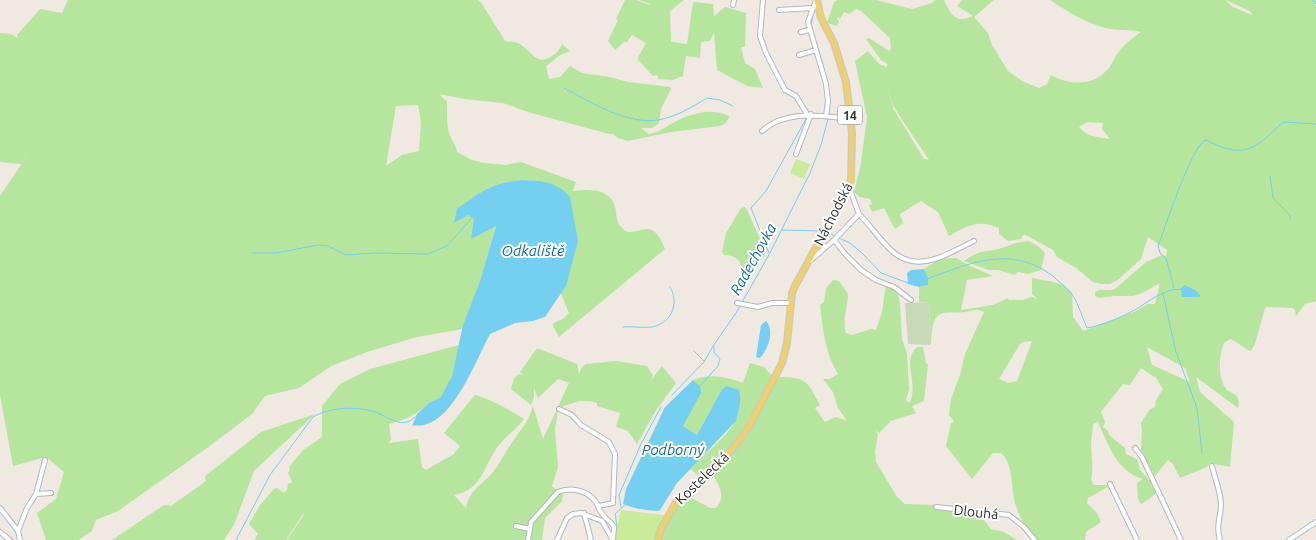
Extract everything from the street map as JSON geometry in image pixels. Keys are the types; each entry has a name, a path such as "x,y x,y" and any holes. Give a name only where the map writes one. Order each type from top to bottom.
{"main road":[{"name":"Náchodská","path":"780,367 787,343 791,303 795,286 849,187 851,180 852,134 846,82 839,56 821,18 817,0"},
{"name":"Kostelecká","path":"658,540 661,529 680,496 707,478 745,432 780,367"}],"street":[{"path":"733,6 734,0"},
{"path":"763,0 760,36 766,53 785,90 796,96 809,114"},
{"path":"817,0 812,8 808,22 826,84 828,101 826,116"},
{"path":"779,10 812,8"},
{"path":"801,32 809,30"},
{"path":"799,55 816,50"},
{"path":"796,154 809,114"},
{"path":"762,130 770,123 809,114 850,119"},
{"path":"849,187 859,214 888,248 903,259 920,263 936,259 974,241"},
{"path":"808,263 859,214"},
{"path":"834,240 861,270 876,280 894,288 911,300"},
{"path":"740,304 758,307 772,303 791,303"},
{"path":"559,409 572,415 581,425 609,442 614,448 613,503 599,506"},
{"path":"1134,448 1142,457 1181,540"},
{"path":"18,531 27,508 36,494 45,460"},
{"path":"1212,466 1220,494 1221,505 1217,527 1220,540"},
{"path":"1110,484 1137,540"},
{"path":"528,540 531,522 556,493 562,490 576,490 591,496 599,506 600,511 614,527 613,540"},
{"path":"36,494 51,493"},
{"path":"0,508 18,531 20,540"},
{"name":"Dlouhá","path":"936,508 1010,515 1035,540"},
{"path":"557,540 567,518 573,514 584,513 602,521 613,540"},
{"path":"584,513 591,540"},
{"path":"1289,540 1316,522"},
{"path":"516,526 530,529"},
{"path":"0,532 10,540"}],"green space":[{"path":"68,0 478,0 505,41 522,45 533,56 542,60 553,55 562,44 570,51 560,55 546,66 549,79 560,77 570,66 582,73 628,82 670,87 671,89 661,109 659,123 652,128 641,128 648,134 698,113 714,112 729,116 728,120 720,126 671,132 628,141 618,138 613,134 528,112 503,103 439,94 447,102 448,130 457,152 472,160 484,163 506,165 521,162 576,182 573,191 591,190 602,192 614,204 618,223 623,229 633,232 649,229 660,238 665,249 559,337 552,324 569,313 557,284 540,181 521,180 496,225 480,281 462,329 417,337 367,352 331,366 299,388 265,396 252,414 118,511 96,520 92,531 78,540 46,540 37,513 56,499 64,472 46,457 13,466 0,395 0,196 22,164 0,162 0,33 11,34 18,38 17,35 40,9 62,13","holes":["418,105 421,122 419,151 402,155 386,166 396,106"]},
{"path":"625,0 636,0 650,5 639,0 684,0 670,11 671,41 687,44 693,2 713,4 714,16 725,7 746,13 745,47 741,47 745,63 755,69 763,88 747,86 717,70 714,33 710,41 701,42 700,58 686,56 683,76 673,80 658,79 658,75 653,76 638,60 646,43 632,35 627,42 624,42 615,50 608,41"},
{"path":"838,0 876,0 912,9 932,3 935,0 944,0 952,14 962,19 973,16 957,6 962,0 994,0 974,17 988,33 992,45 1008,71 1022,81 1039,88 1047,84 1051,75 1073,82 1095,79 1102,75 1109,67 1123,47 1141,32 1098,26 1076,16 1050,0 1225,0 1233,7 1252,15 1250,11 1226,0 1316,0 1316,301 1305,304 1296,316 1295,310 1292,308 1265,308 1255,344 1251,351 1230,339 1224,343 1220,360 1220,373 1227,390 1237,396 1238,408 1196,377 1200,392 1234,422 1230,467 1210,463 1207,467 1180,478 1173,464 1168,460 1155,476 1141,450 1141,423 1150,409 1155,407 1156,400 1163,389 1155,376 1141,368 1130,385 1123,384 1101,412 1105,422 1103,427 1108,431 1109,435 1125,448 1126,454 1137,459 1140,470 1152,483 1156,493 1149,499 1141,504 1138,499 1137,483 1143,479 1126,470 1120,464 1114,456 1098,422 1093,424 1091,480 1094,485 1111,485 1088,498 1087,503 1097,513 1101,522 1086,532 1085,540 1036,540 1024,524 1018,511 1008,464 1001,453 993,453 972,479 946,446 951,423 954,421 949,415 951,399 965,354 984,312 977,310 940,314 934,321 931,344 929,345 930,302 919,302 919,287 928,285 924,269 939,259 956,258 993,276 967,280 961,310 993,305 1008,298 1009,300 1022,300 1032,297 1038,299 1032,294 1032,278 1059,284 1072,293 1073,317 1083,331 1134,312 1148,304 1155,304 1160,283 1133,296 1099,298 1095,296 1095,292 1115,289 1146,262 1162,255 1166,257 1167,250 1148,237 1141,259 1119,279 1110,284 1101,284 1093,282 1076,268 1057,257 1053,250 1024,234 1021,239 1008,241 999,234 999,228 992,225 973,224 949,236 938,212 921,201 900,214 903,223 895,229 884,208 872,212 869,205 872,204 870,199 860,197 854,192 861,163 867,117 855,61 868,51 879,64 886,67 888,64 881,60 866,39 869,38 889,51 891,49 890,38 861,11 856,9 849,14 844,12 840,19 838,17 837,26 827,23 834,2","holes":["887,86 893,105 929,160 924,159 894,110","1087,122 1103,123 1102,129 1110,139 1089,135 1079,127","1032,341 1017,381 1008,383 999,379 1023,342","1147,347 1185,368 1190,382 1152,365"]},
{"path":"796,159 810,164 804,179 790,173"},
{"path":"745,207 766,252 747,281 738,260 724,255 722,252 726,233 741,208"},
{"path":"1029,241 1045,253 1041,270 1028,274 1018,272 1015,275 998,270 989,270 964,261 979,253"},
{"path":"833,280 839,281 848,294 845,328 846,333 852,335 871,329 876,330 882,312 886,285 897,291 900,303 902,339 907,354 909,389 906,400 909,403 913,389 911,359 917,347 923,347 928,365 924,401 912,406 916,413 891,421 879,433 876,430 878,435 875,451 876,462 897,497 905,504 935,505 980,515 991,529 1004,532 1017,540 661,540 671,516 686,495 710,508 716,508 719,504 721,492 713,475 748,434 778,377 795,378 805,382 820,405 815,408 825,422 836,417 847,421 838,408 833,392 823,379 830,379 838,374 827,350 820,305 824,302 826,288"},
{"path":"930,302 929,345 908,344 905,303"},
{"path":"459,345 453,373 445,393 413,415 389,424 391,439 389,443 418,439 422,467 426,470 454,454 460,446 444,433 474,396 476,395 495,403 524,419 499,445 477,482 464,492 454,495 466,508 473,492 498,466 526,423 533,406 543,439 569,383 558,379 538,398 534,388 534,397 531,405 511,389 514,378 519,374 523,375 520,372 537,348 577,364 579,374 582,367 586,364 616,361 647,366 653,376 651,380 662,366 676,383 655,412 637,444 628,431 616,427 620,413 597,406 597,403 590,401 579,401 561,407 558,411 555,429 558,467 552,486 558,491 563,492 562,501 545,518 542,540 287,540 305,511 286,540 254,540 258,534 249,524 260,505 274,489 277,488 284,493 287,490 288,484 292,482 288,473 289,467 303,450 322,437 322,406 340,384 370,369"},
{"path":"750,363 764,367 772,376 750,417 733,443 702,478 690,469 732,427 738,414 740,393 723,387 697,435 683,426 700,386 693,380 718,377 743,383"},
{"path":"315,414 254,471 234,525 224,540 112,540 164,505 171,506 206,481 205,476 261,432"},
{"path":"621,510 665,516 657,531 656,540 615,540 616,529 614,523 618,524"}],"water":[{"name":"Odkaliště","path":"522,180 552,184 563,190 570,197 578,241 566,286 545,317 533,321 515,323 490,334 455,400 435,420 424,425 412,426 417,414 429,403 441,397 452,376 463,325 480,281 496,226 471,239 474,219 468,215 454,223 457,209 487,189"},
{"path":"924,269 928,278 928,285 919,287 908,284 907,273 911,270"},
{"path":"1184,285 1195,290 1201,296 1182,297 1181,289"},
{"path":"766,321 769,325 770,335 766,350 760,358 756,357 761,325"},
{"name":"Podborný","path":"693,380 700,386 701,393 683,426 697,435 722,389 726,386 739,390 740,402 736,421 677,483 660,510 640,509 623,504 626,489 665,407"}],"waterway":[{"path":"1312,0 1316,4"},
{"name":"Radechovka","path":"811,27 813,14 816,9"},
{"name":"Radechovka","path":"815,40 828,86 829,114"},
{"path":"564,88 597,106 622,116 646,121 671,117 707,98 720,100 733,106"},
{"path":"769,253 751,208 766,191 807,117"},
{"name":"Radechovka","path":"672,395 704,362 736,313 770,253 810,173 821,145 828,119"},
{"path":"1174,288 1166,258 1160,253 1158,246 1187,171 1200,145 1206,140 1230,149 1247,149 1255,146 1282,123 1316,124"},
{"path":"1270,176 1273,198 1290,215 1290,219"},
{"path":"252,253 276,253 318,245 328,246 346,255 374,253 428,254 447,246 472,218"},
{"path":"782,230 822,231"},
{"path":"826,232 835,236"},
{"path":"839,238 850,243 881,273 908,283"},
{"path":"927,279 975,263 1007,259 1022,261 1038,267 1054,277 1069,291 1077,303 1087,328 1103,324 1126,314 1167,291 1181,289"},
{"path":"623,327 652,327 667,319 673,310 674,304 673,293 670,287"},
{"path":"1163,294 1176,352 1197,408 1202,453"},
{"path":"700,386 718,366 720,359 714,352 714,346"},
{"path":"694,351 704,361"},
{"name":"Radechovka","path":"621,507 619,495 641,444 661,407"},
{"path":"236,540 270,475 313,417 327,411 343,408 368,410 400,422 410,421 415,417"},
{"name":"Radechovka","path":"617,525 615,514 625,505"}]}
